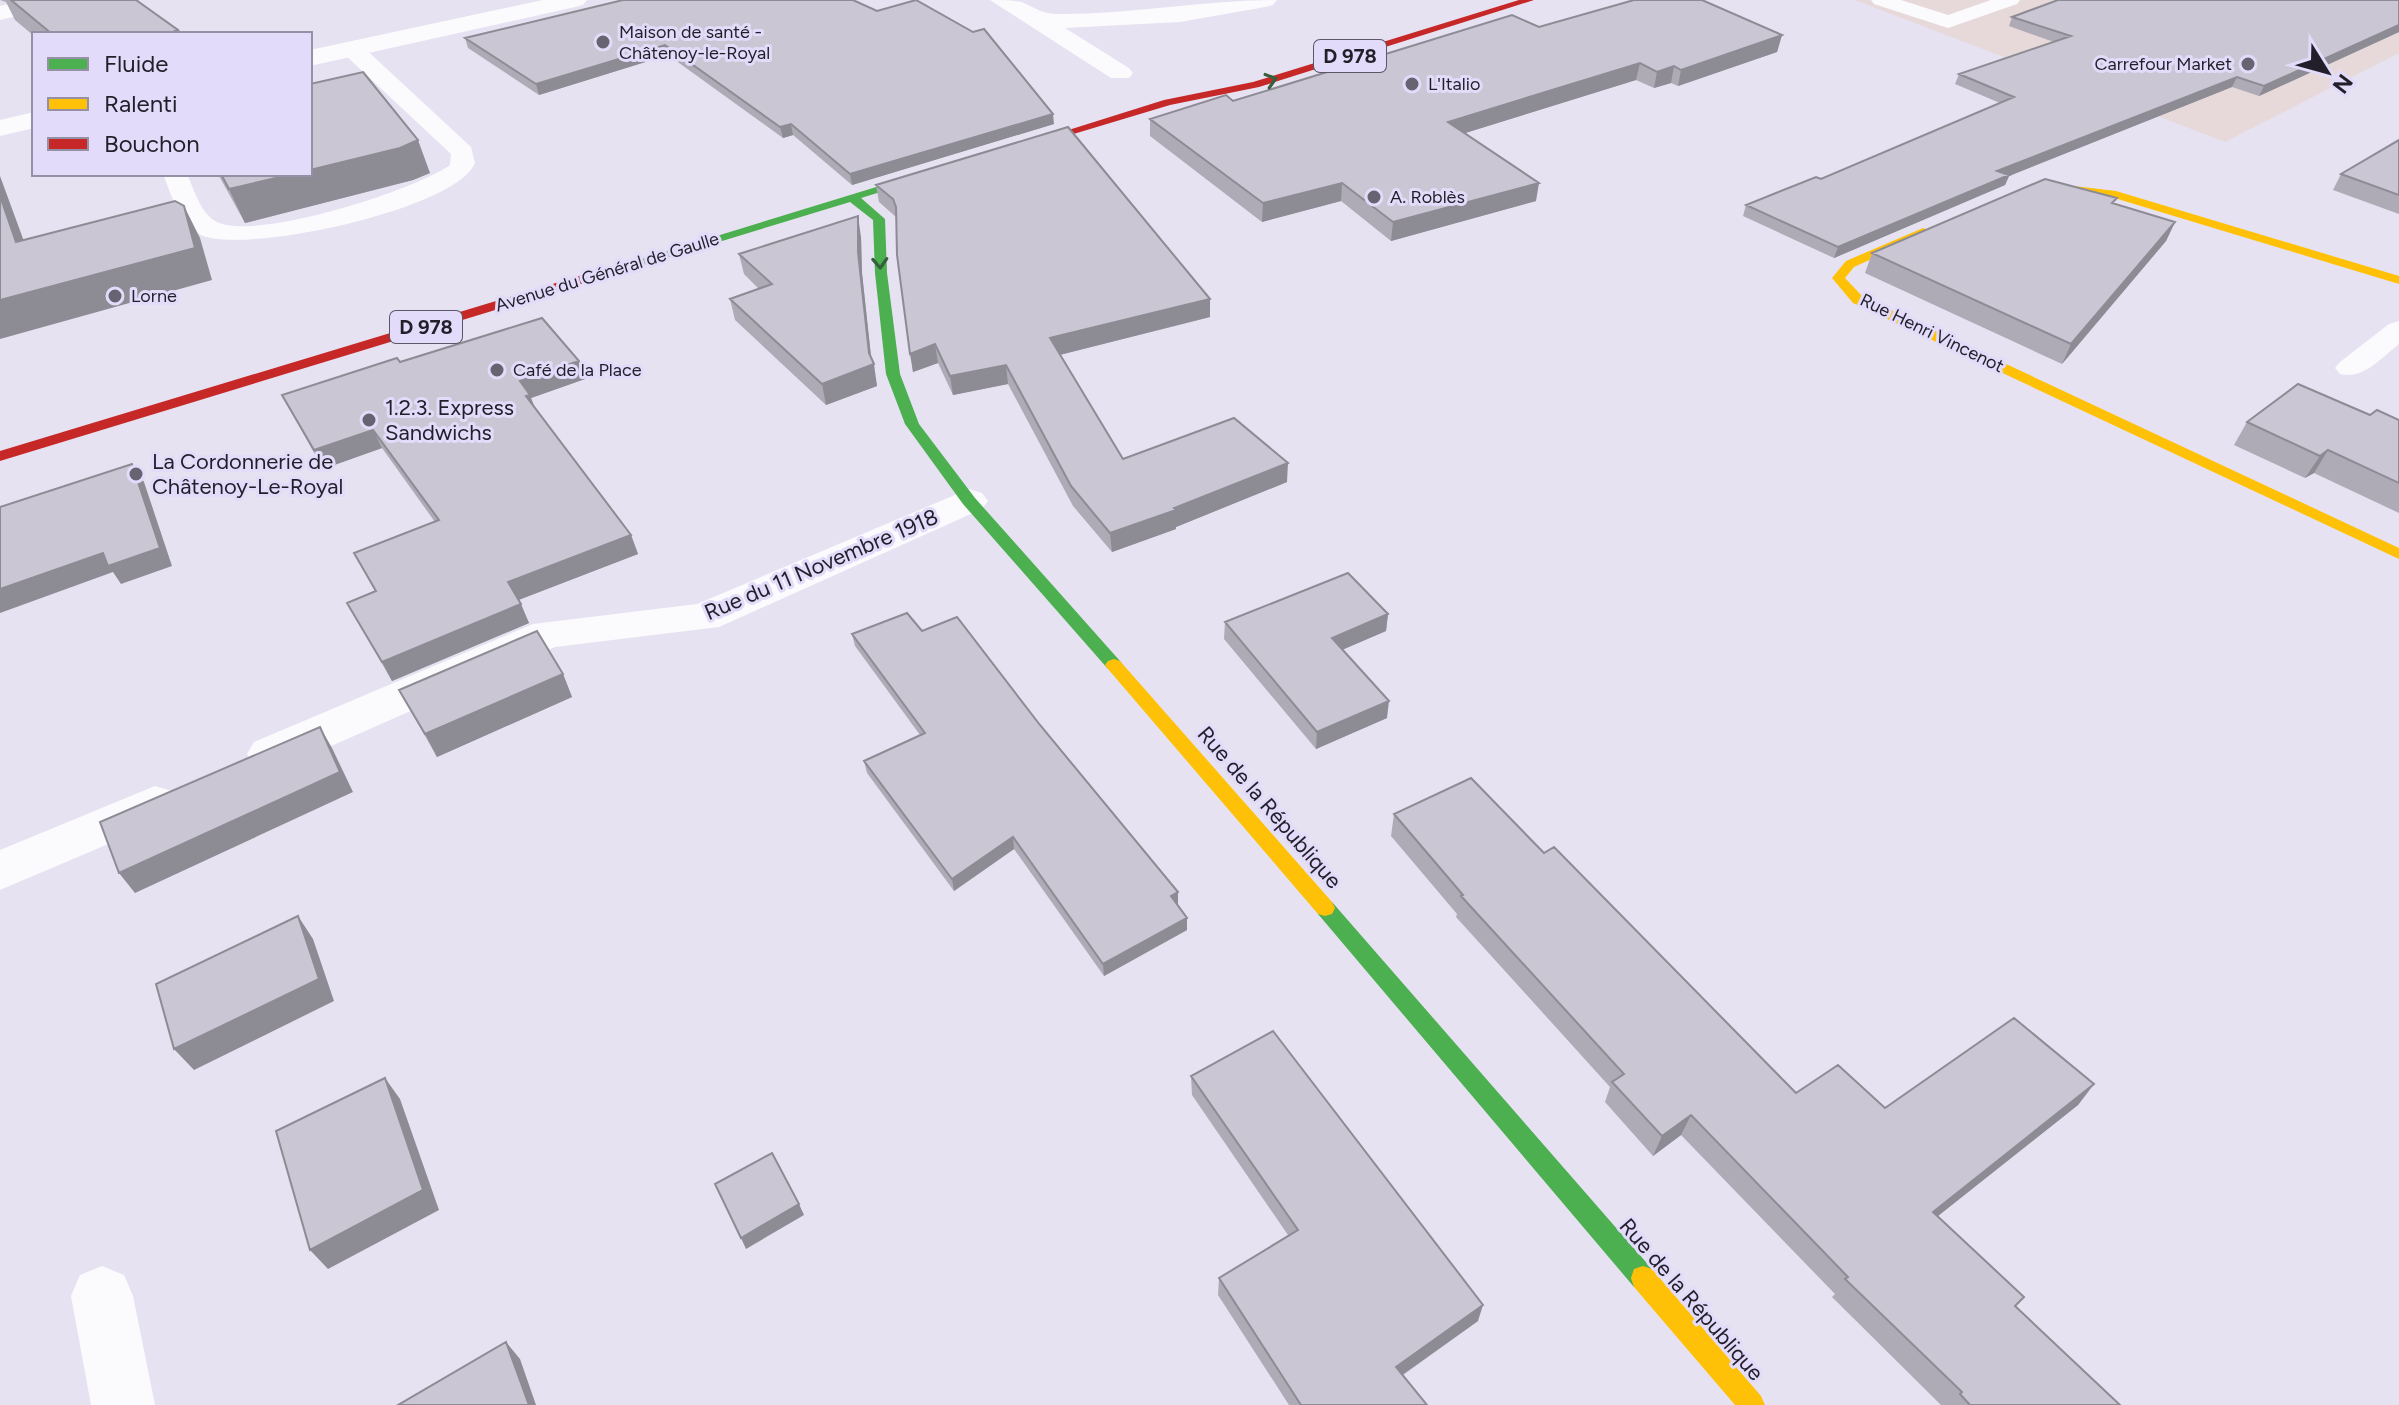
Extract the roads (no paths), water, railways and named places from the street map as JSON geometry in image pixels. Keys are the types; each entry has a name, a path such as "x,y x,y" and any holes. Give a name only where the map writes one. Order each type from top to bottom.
{"street":[{"path":"0,13 55,0"},
{"path":"312,58 575,0"},
{"path":"1002,0 1120,73"},
{"path":"1035,21 1173,16 1265,0"},
{"name":"D 978","path":"1168,102 1215,82 1471,0"},
{"name":"D 978","path":"1003,152 1168,102 1255,85 1529,0"},
{"name":"Avenue du Général de Gaulle","path":"0,456 957,165"},
{"path":"1991,204 2033,186 2071,186 2112,194 2399,280"},
{"name":"Rue de la République","path":"852,197 879,219 881,273 893,374 912,424 969,501 1185,746 1752,1405"},
{"name":"Rue Henri Vincenot","path":"1949,222 1850,264 1838,278 1858,300 2399,554"},
{"name":"Rue du 11 Novembre 1918","path":"231,771 548,634 704,617 969,501"},
{"path":"0,871 187,790"},
{"path":"102,1296 123,1405"}],"lane":[{"path":"1881,0 1948,22 2002,1"},
{"path":"176,176 196,219 210,229 247,234 323,222 374,207 443,181 460,170 464,162 463,152 352,49"},
{"path":"354,84 383,78"},
{"path":"2350,368 2399,330"}],"place":[{"name":"Maison de santé - Châtenoy-le-Royal","path":"603,42"},
{"name":"Carrefour Market","path":"2248,64"},
{"name":"L'Italio","path":"1412,84"},
{"name":"A. Roblès","path":"1374,197"},
{"name":"Lorne","path":"115,296"},
{"name":"Café de la Place","path":"497,370"},
{"name":"1.2.3. Express Sandwichs","path":"369,420"},
{"name":"La Cordonnerie de Châtenoy-Le-Royal","path":"136,474"}]}
